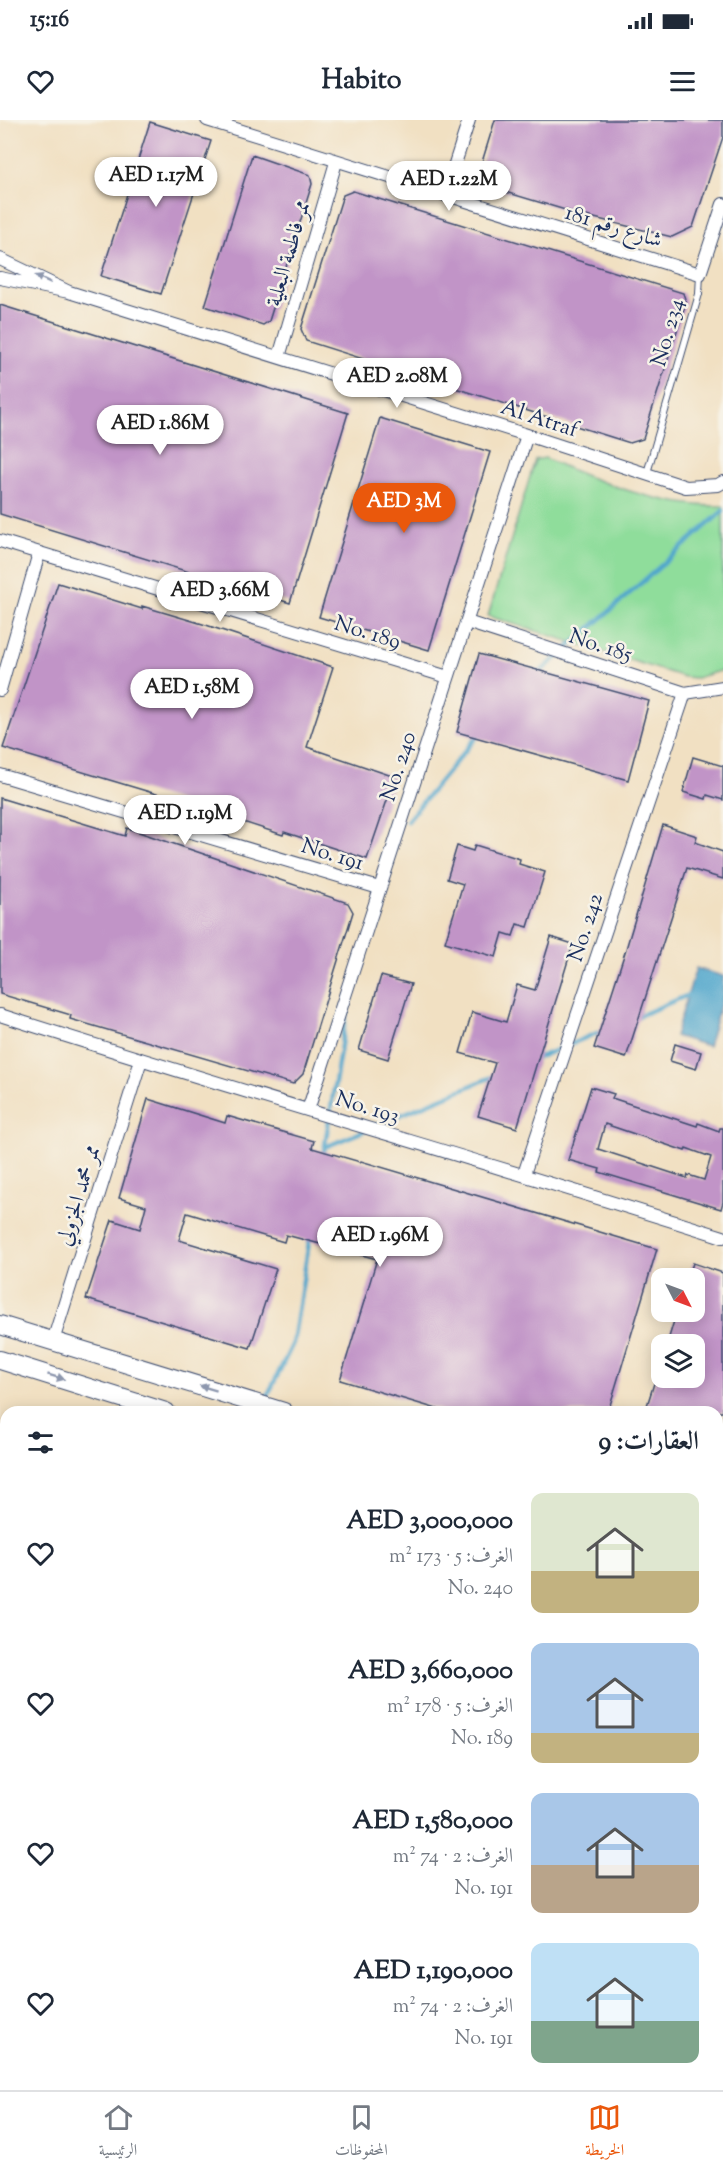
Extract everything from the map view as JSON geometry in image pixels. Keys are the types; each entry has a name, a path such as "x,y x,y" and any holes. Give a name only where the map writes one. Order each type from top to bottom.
{"main road":[{"path":"0,1325 264,1406"},
{"path":"0,1360 147,1406"}],"street":[{"name":"شارع رقم 181","path":"207,120 700,274"},
{"path":"446,195 469,120"},
{"name":"ممر فاطمة البعلية","path":"279,357 336,162"},
{"name":"No. 234","path":"700,274 723,204"},
{"name":"Al Atraf","path":"0,259 69,292"},
{"name":"Al Atraf","path":"0,278 69,292 686,487 723,482"},
{"name":"No. 240","path":"308,1110 527,435"},
{"name":"No. 189","path":"0,541 448,677"},
{"path":"0,690 39,554"},
{"name":"No. 185","path":"467,622 685,693 723,687"},
{"name":"No. 242","path":"524,1174 685,693"},
{"name":"No. 191","path":"0,774 379,888"},
{"name":"No. 193","path":"0,1015 141,1060 524,1174 723,1237"},
{"name":"ممر محمد الجزولي","path":"53,1341 141,1060"}],"lane":[{"name":"No. 234","path":"647,473 699,294 700,274"}],"green space":[{"path":"545,458 586,476 632,492 679,503 723,506 723,670 696,678 684,677 488,616 535,460"}],"water":[{"path":"696,968 723,976 723,996 708,1046 675,1036"}],"building":[{"path":"495,120 723,120 723,137 693,227 672,237 582,215 482,185 478,175"},
{"path":"150,122 211,141 161,294 101,276"},
{"path":"252,155 310,175 312,184 269,321 263,325 205,306"},
{"path":"353,191 683,293 686,302 643,439 630,443 306,341 301,329 343,195"},
{"path":"0,305 348,413 290,603 0,514"},
{"path":"380,418 490,452 429,650 319,617"},
{"path":"58,583 142,609 142,606 206,625 333,667 307,747 395,777 367,859 3,748"},
{"path":"479,654 649,701 628,780 457,732"},
{"path":"693,757 723,766 723,800 707,795 706,799 683,792"},
{"path":"0,798 125,836 127,828 348,903 353,912 303,1074 293,1084 70,1019 71,1015 0,994"},
{"path":"663,825 697,836 695,842 723,852 723,879 687,868 626,1058 594,1048"},
{"path":"475,845 520,859 519,864 545,872 528,927 517,924 513,936 503,933 496,957 445,942 463,884 447,879 457,846 473,851"},
{"path":"551,937 573,944 517,1128 478,1116 495,1063 460,1053 472,1012 506,1022 517,985 535,990"},
{"path":"381,976 411,984 388,1059 359,1050"},
{"path":"675,1044 701,1052 696,1069 670,1061"},
{"path":"591,1087 614,1094 612,1098 697,1126 698,1123 719,1131 723,1128 723,1202 721,1209 599,1172 600,1169 568,1160","holes":["605,1124 685,1151 686,1148 711,1157 704,1180 688,1175 687,1178 598,1149"]},
{"path":"148,1099 225,1123 227,1116 314,1141 312,1148 657,1249 610,1406 427,1406 340,1380 377,1259 286,1235 284,1242 187,1213 179,1240 276,1269 250,1348 86,1299 112,1220 140,1229 146,1206 119,1198"},
{"path":"693,1263 723,1273 723,1406 647,1406 653,1388 705,1388 705,1334 670,1334 674,1322 705,1322 705,1268 691,1268"}],"waterway":[{"path":"538,674 723,511"},
{"path":"407,821 480,733"},
{"path":"634,1018 693,993"},
{"path":"323,1157 347,1008"},
{"path":"571,1044 604,1030"},
{"path":"535,1059 563,1047"},
{"path":"374,1126 494,1076"},
{"path":"325,1147 364,1131"},
{"path":"267,1397 293,1343 310,1236"}]}
